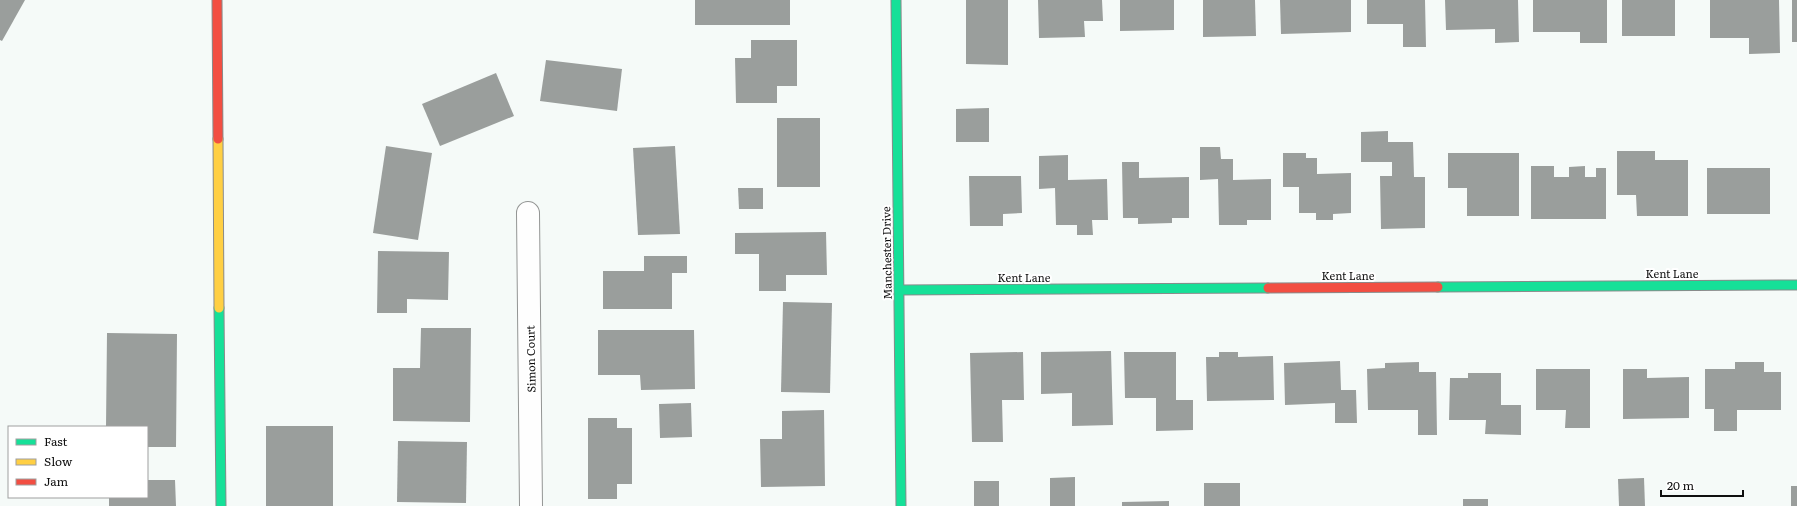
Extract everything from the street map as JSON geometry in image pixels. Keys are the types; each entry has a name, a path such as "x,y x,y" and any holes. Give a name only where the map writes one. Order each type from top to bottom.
{"street":[{"path":"218,0 221,506"},
{"name":"Manchester Drive","path":"896,0 901,506"},
{"name":"Simon Court","path":"528,213 531,506"},
{"name":"Kent Lane","path":"899,290 1797,285"}],"building":[{"path":"0,0 25,0 2,41 0,40"},
{"path":"695,0 790,0 790,25 695,25"},
{"path":"966,0 1008,0 1008,65 966,64"},
{"path":"1038,0 1102,0 1103,21 1084,21 1085,37 1039,38"},
{"path":"1120,0 1174,0 1174,30 1120,31"},
{"path":"1203,0 1255,0 1256,36 1203,37"},
{"path":"1280,0 1351,0 1351,32 1281,34"},
{"path":"1367,0 1425,0 1426,47 1403,47 1403,24 1367,24"},
{"path":"1445,0 1518,0 1519,42 1495,43 1495,29 1446,30"},
{"path":"1533,0 1607,0 1607,43 1580,43 1580,32 1533,32"},
{"path":"1622,0 1675,0 1675,36 1622,36"},
{"path":"1710,0 1779,0 1780,53 1749,54 1749,38 1710,38"},
{"path":"1792,0 1797,0 1797,42 1792,42"},
{"path":"751,40 797,40 797,86 777,86 777,103 736,103 735,58 751,58"},
{"path":"546,60 622,69 617,111 540,101"},
{"path":"496,73 514,116 440,146 422,104"},
{"path":"989,108 989,142 956,142 956,109"},
{"path":"777,118 820,118 820,187 777,187"},
{"path":"1388,131 1388,142 1413,142 1414,177 1425,177 1425,228 1381,229 1380,176 1392,176 1392,162 1361,162 1361,132"},
{"path":"386,146 432,153 418,240 373,233"},
{"path":"675,146 680,234 638,235 633,148"},
{"path":"1200,147 1220,147 1221,159 1233,159 1233,180 1271,179 1271,220 1247,220 1247,225 1219,225 1218,179 1200,180"},
{"path":"1617,151 1655,151 1655,160 1688,160 1688,216 1637,216 1636,195 1617,195"},
{"path":"1283,153 1306,153 1306,158 1317,158 1317,174 1351,173 1351,213 1333,214 1333,220 1316,220 1316,213 1299,213 1299,187 1283,187"},
{"path":"1448,153 1519,153 1519,216 1467,216 1467,188 1448,188"},
{"path":"1068,155 1068,180 1107,179 1108,220 1092,220 1093,235 1077,235 1077,225 1056,225 1055,188 1039,189 1039,156"},
{"path":"1122,162 1139,162 1139,178 1189,177 1189,218 1172,218 1172,223 1138,224 1138,218 1123,218"},
{"path":"1531,166 1554,166 1554,177 1569,177 1569,167 1585,166 1585,177 1596,177 1596,168 1606,168 1606,219 1531,219"},
{"path":"1707,168 1770,168 1770,214 1707,214"},
{"path":"969,176 1021,176 1022,213 1003,214 1003,226 970,226"},
{"path":"738,188 763,188 763,209 739,209"},
{"path":"826,232 827,275 786,275 786,291 759,291 759,254 735,254 735,233"},
{"path":"378,251 449,252 448,300 407,299 407,313 377,313"},
{"path":"644,256 687,256 687,273 672,273 672,309 603,309 603,271 644,271"},
{"path":"783,302 832,303 830,393 781,392"},
{"path":"421,328 471,328 470,422 393,421 393,368 420,368"},
{"path":"598,330 694,330 695,389 641,390 640,375 598,375"},
{"path":"107,333 177,334 176,447 148,447 148,426 106,426"},
{"path":"1111,351 1113,425 1072,426 1072,393 1041,394 1041,352"},
{"path":"1023,352 1024,400 1002,400 1003,442 972,442 970,353"},
{"path":"1124,352 1176,352 1176,400 1193,400 1193,430 1156,431 1156,398 1125,398"},
{"path":"1219,352 1238,352 1238,357 1273,356 1274,400 1207,401 1206,357 1219,357"},
{"path":"1340,361 1341,390 1356,390 1357,423 1335,423 1335,403 1285,405 1284,363"},
{"path":"1419,362 1419,372 1436,372 1437,435 1418,435 1418,410 1368,410 1367,369 1385,368 1385,363"},
{"path":"1735,362 1764,362 1764,372 1781,372 1781,410 1737,410 1737,431 1714,431 1714,409 1705,409 1705,369 1735,369"},
{"path":"1536,369 1590,369 1590,428 1565,428 1566,410 1536,410"},
{"path":"1623,369 1647,369 1647,378 1689,377 1689,418 1623,419"},
{"path":"1468,373 1501,373 1501,405 1521,405 1521,435 1485,434 1486,420 1449,420 1450,378 1468,378"},
{"path":"691,403 692,437 660,438 659,404"},
{"path":"824,410 825,486 761,487 760,439 782,439 782,411"},
{"path":"588,418 617,418 617,428 632,428 632,484 617,484 617,499 588,499"},
{"path":"266,426 333,426 333,506 266,506"},
{"path":"398,441 467,442 466,503 397,502"},
{"path":"1075,477 1075,506 1050,506 1050,478"},
{"path":"1644,478 1645,506 1619,506 1618,479"},
{"path":"148,480 175,480 176,506 109,506 109,498 148,498"},
{"path":"974,481 999,481 999,506 974,506"},
{"path":"1204,483 1240,483 1240,506 1204,506"},
{"path":"1791,486 1797,486 1797,506 1791,506"},
{"path":"1463,499 1488,499 1488,506 1463,506"},
{"path":"1169,501 1169,506 1122,506 1122,502"}],"traffic: fast":[{"path":"896,0 901,506"},
{"path":"1438,287 1797,285"},
{"path":"899,290 1268,288"},
{"path":"219,308 221,506"}],"traffic: slow":[{"path":"218,139 219,308"}],"traffic: jam":[{"path":"217,0 218,139"},
{"path":"1268,288 1438,287"}]}
